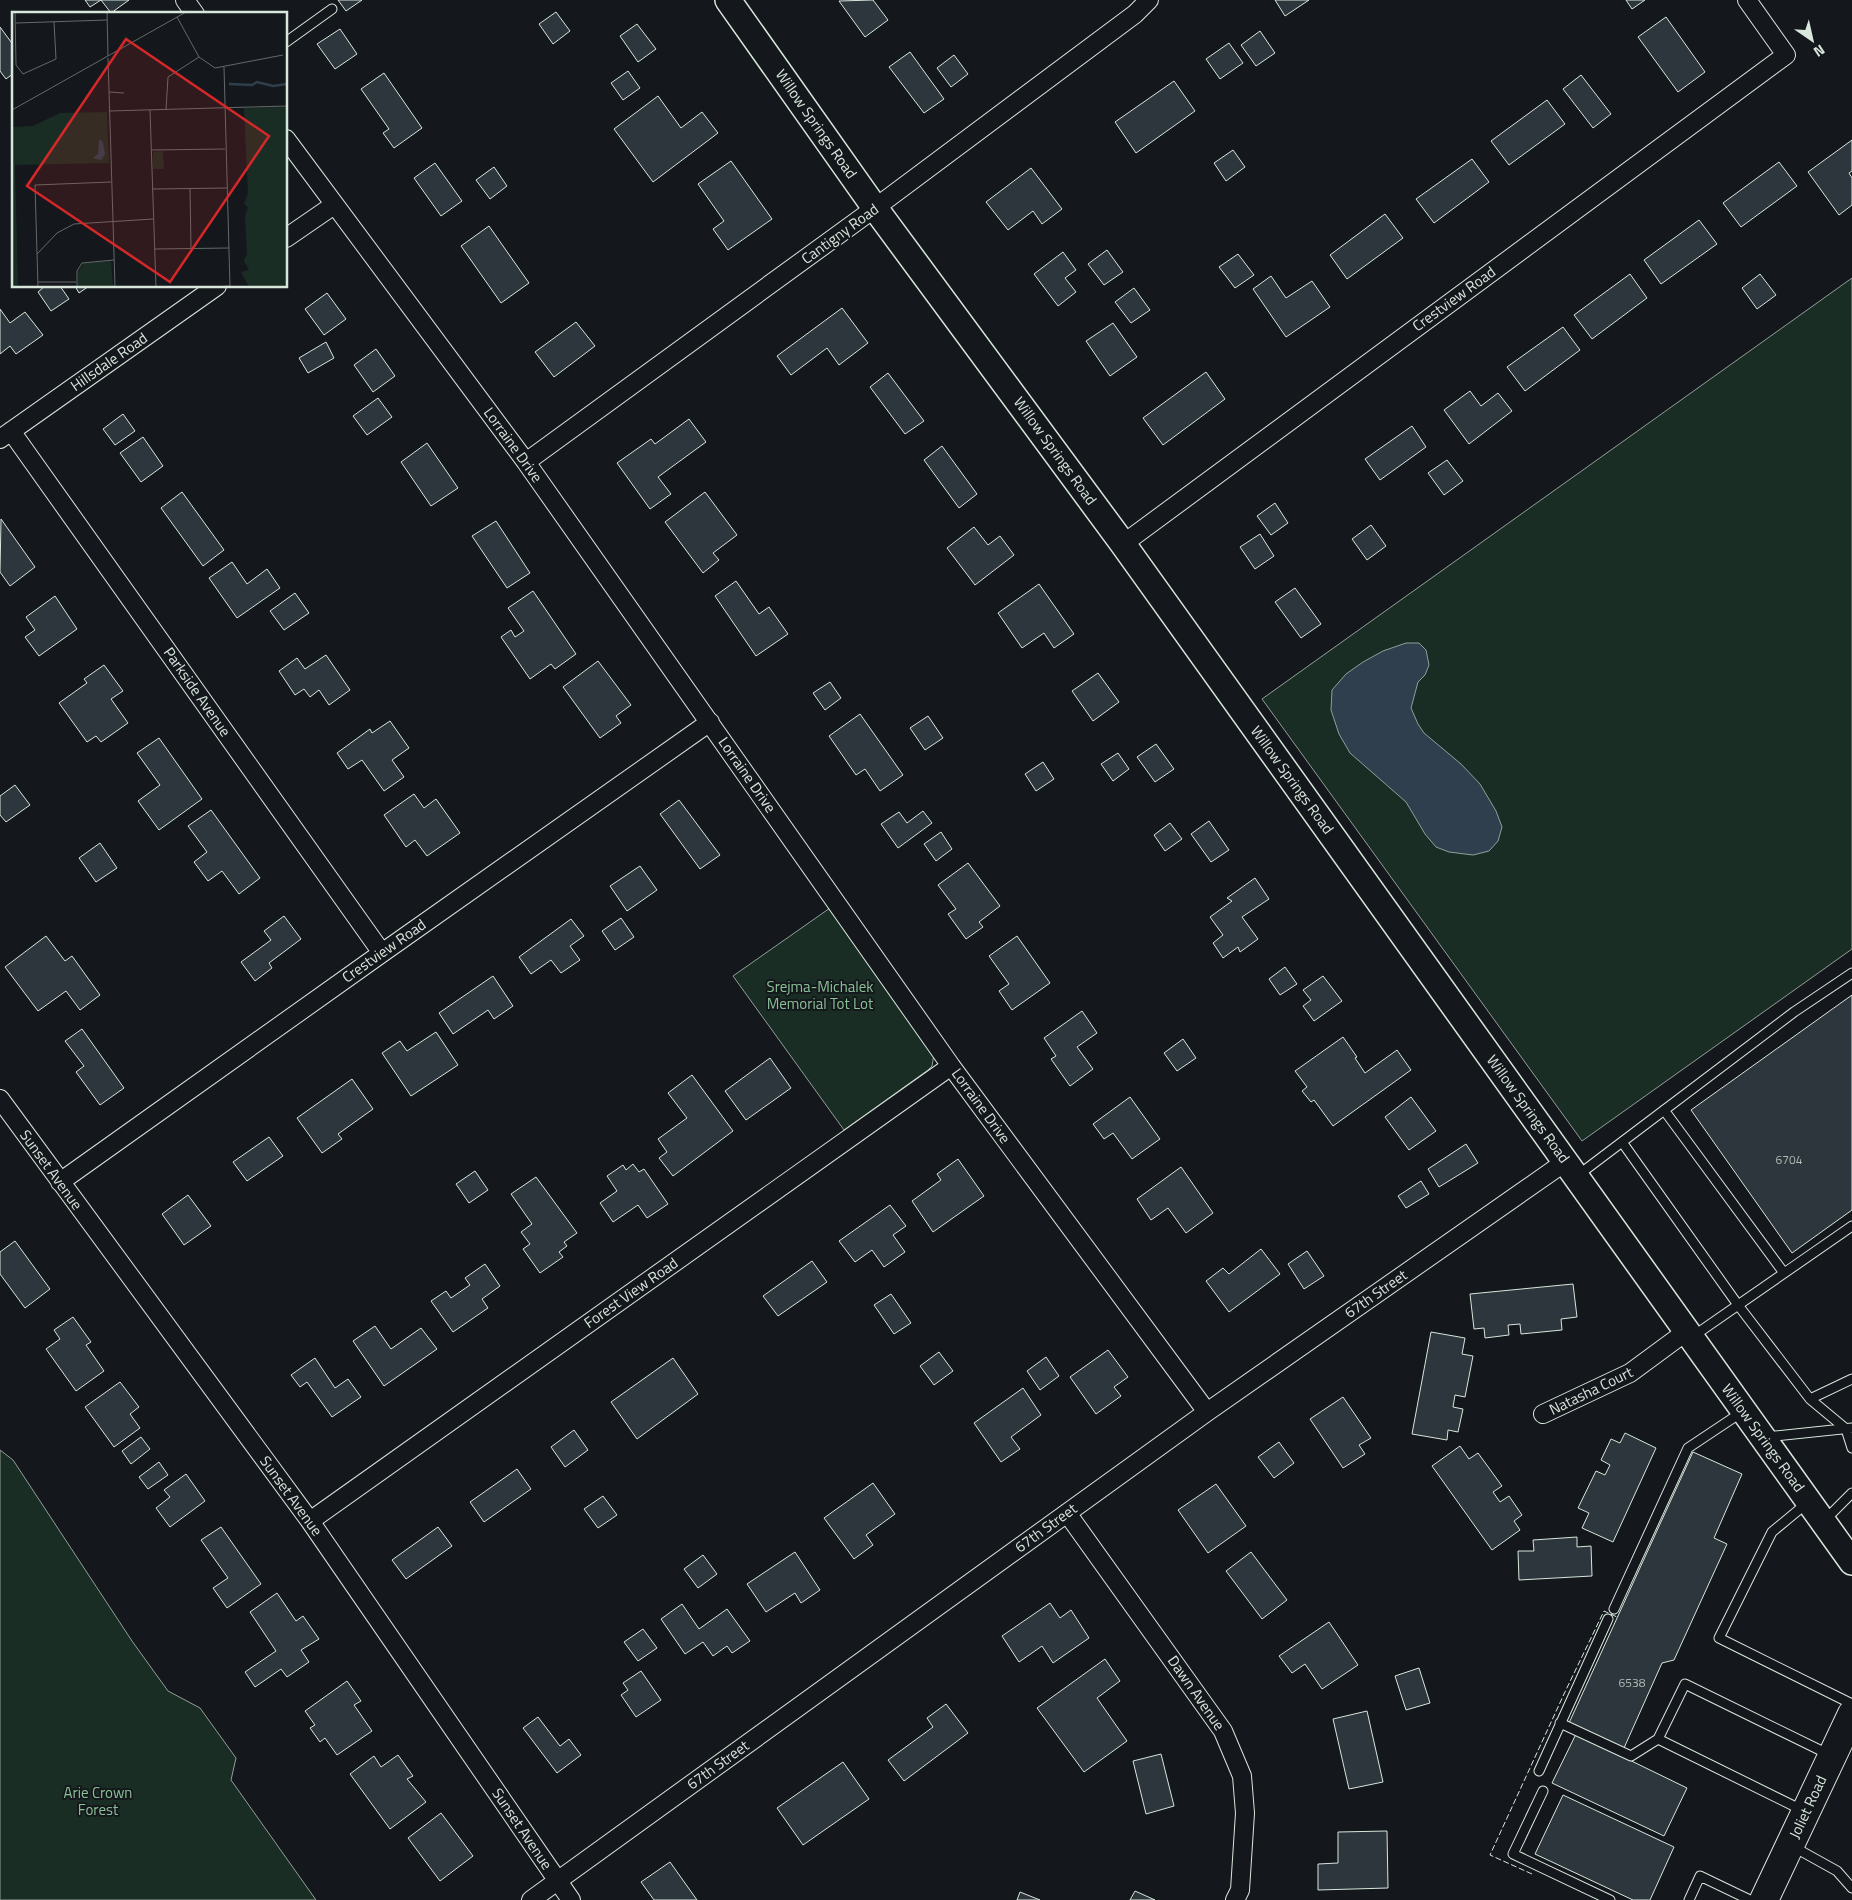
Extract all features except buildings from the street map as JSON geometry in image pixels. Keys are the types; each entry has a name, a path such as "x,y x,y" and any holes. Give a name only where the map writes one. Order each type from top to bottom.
{"main road":[{"name":"Willow Springs Road","path":"728,0 875,208 1123,544 1852,1562"},
{"name":"Joliet Road","path":"1764,1900 1852,1714"}],"street":[{"path":"186,0 195,12"},
{"name":"Cantigny Road","path":"526,462 875,208 1135,14 1149,0"},
{"name":"Crestview Road","path":"1123,544 1786,55 1746,0"},
{"name":"Lorraine Drive","path":"288,142 526,462 952,1066 1207,1412"},
{"path":"288,237 334,204"},
{"name":"Hillsdale Road","path":"6,435 214,288"},
{"name":"Parkside Avenue","path":"6,435 382,953"},
{"name":"Crestview Road","path":"60,1182 710,722"},
{"name":"Forest View Road","path":"310,1521 952,1066"},
{"name":"Sunset Avenue","path":"0,1099 310,1521 572,1900"},
{"name":"67th Street","path":"531,1900 1207,1412 1570,1169"},
{"name":"Natasha Court","path":"1543,1414 1630,1373 1689,1334"},
{"name":"Dawn Avenue","path":"1067,1513 1223,1730 1242,1776 1246,1813 1240,1890 1235,1900"}],"lane":[{"path":"288,41 332,9"},
{"path":"1570,1169 1622,1142 1794,1012 1852,973"},
{"path":"1664,1110 1784,1274"},
{"path":"1622,1142 1738,1305 1810,1399 1849,1428 1852,1448"},
{"path":"1689,1334 1738,1305 1852,1226"},
{"path":"1810,1399 1852,1379"},
{"path":"1614,1609 1688,1448 1744,1411"},
{"path":"1763,1437 1849,1428"},
{"path":"1824,1522 1852,1493"},
{"path":"1809,1502 1772,1532 1719,1638 1852,1704"},
{"path":"1539,1771 1608,1619"},
{"path":"1560,1723 1631,1756 1658,1739 1685,1684 1832,1756"},
{"path":"1658,1739 1806,1812"},
{"path":"1542,1791 1513,1854 1610,1900"},
{"path":"1790,1845 1837,1871 1852,1888"},
{"path":"1689,1900 1700,1876 1750,1900"}],"green space":[{"path":"1852,278 1852,949 1582,1141 1262,699"},
{"name":"Srejma-Michalek Memorial Tot Lot","path":"830,908 934,1054 932,1066 928,1070 844,1130 733,976"},
{"name":"Arie Crown Forest","path":"0,1450 13,1460 132,1641 168,1691 200,1708 236,1758 231,1780 316,1900 0,1900"}],"water":[{"path":"1406,643 1419,643 1426,650 1429,665 1425,675 1418,682 1411,708 1418,724 1424,733 1461,764 1480,784 1496,811 1502,827 1498,841 1489,851 1473,855 1449,852 1436,847 1425,834 1406,802 1350,753 1339,734 1331,710 1332,690 1346,674 1363,662 1383,651"}],"fence":[{"path":"1532,1874 1490,1855 1604,1611 1617,1617"}]}
